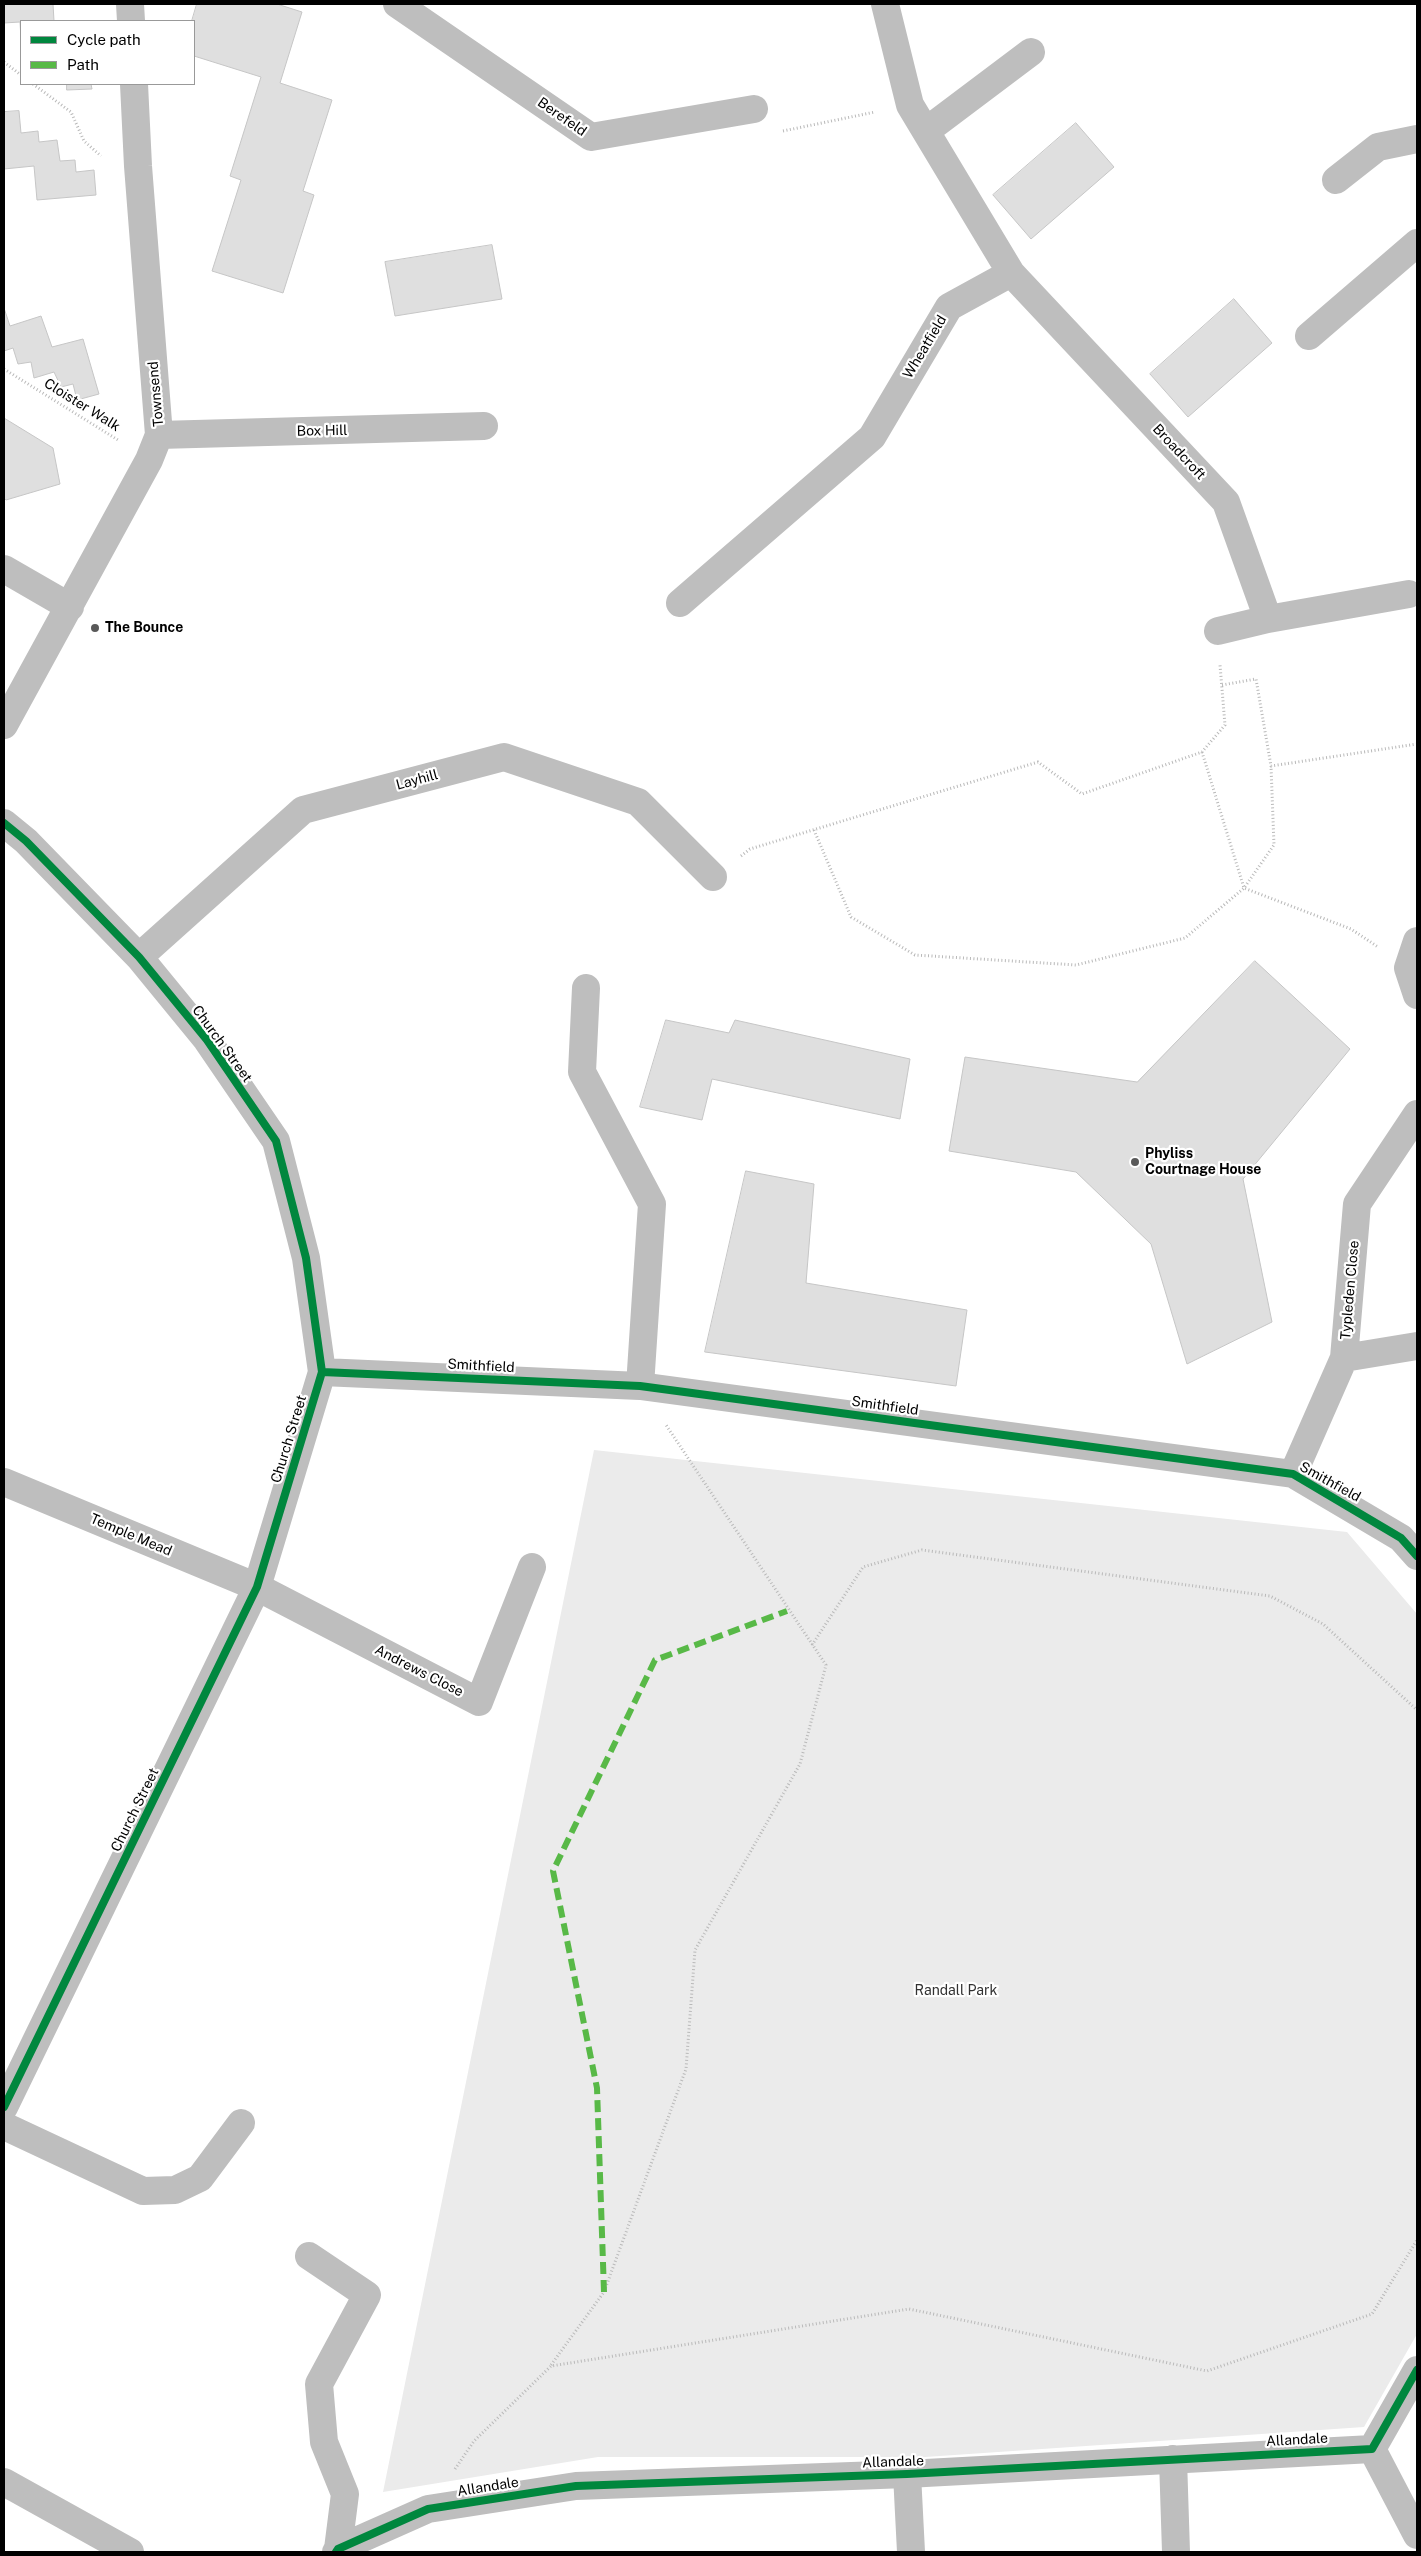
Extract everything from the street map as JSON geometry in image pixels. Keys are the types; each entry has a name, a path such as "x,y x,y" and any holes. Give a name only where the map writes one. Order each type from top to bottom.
{"street":[{"path":"130,4 131,20"},
{"name":"Berefeld","path":"397,4 591,137 754,109"},
{"path":"885,4 910,104 1011,273"},
{"path":"926,131 1031,52"},
{"name":"Townsend","path":"4,725 70,607 149,460 160,435 138,166 134,85"},
{"path":"1336,180 1378,147 1417,138"},
{"path":"1309,336 1417,243"},
{"name":"Wheatfield","path":"680,603 872,437 949,307 1011,273"},
{"name":"Broadcroft","path":"1011,273 1226,502 1268,619"},
{"name":"Box Hill","path":"160,435 484,426"},
{"path":"4,569 70,607"},
{"path":"1218,631 1268,619 1409,594"},
{"name":"Layhill","path":"139,957 303,810 504,757 638,802 713,877"},
{"name":"Church Street","path":"4,824 26,841 139,957 207,1040 276,1141 306,1258 322,1372 257,1587 4,2107"},
{"path":"1417,941 1408,968 1417,995"},
{"path":"586,988 582,1072 652,1204 640,1386"},
{"name":"Typleden Close","path":"1294,1474 1344,1358 1357,1204 1417,1114"},
{"path":"1344,1358 1417,1346"},
{"name":"Smithfield","path":"322,1372 640,1386 1294,1474 1401,1538 1417,1556"},
{"name":"Temple Mead","path":"4,1482 257,1587"},
{"name":"Andrews Close","path":"257,1587 479,1702 532,1567"},
{"path":"4,2126 143,2191 175,2190 200,2178 241,2123"},
{"path":"309,2256 367,2295 319,2384 324,2442 345,2494 337,2551"},
{"path":"1417,2370 1372,2449 1417,2534"},
{"name":"Allandale","path":"337,2551 428,2509 576,2486 907,2474 1372,2449"},
{"path":"1173,2459 1176,2552"},
{"path":"907,2474 911,2552"},
{"path":"4,2482 130,2552"}],"path":[{"path":"4,62 20,74"},
{"path":"34,85 71,112 84,141 110,165 138,166"},
{"path":"754,109 759,136 910,104"},
{"path":"713,877 750,849 1038,762 1082,794 1202,752 1225,725 1218,631"},
{"path":"814,830 851,917 915,955 1076,966 1185,938 1244,888 1274,845 1271,766 1256,679 1222,684"},
{"path":"1271,766 1417,744"},
{"path":"1202,752 1244,888"},
{"path":"1244,888 1351,929 1408,968"},
{"path":"428,2509 474,2441 551,2366 604,2292 686,2069 695,1950 800,1764 826,1665 640,1386"},
{"path":"812,1645 863,1567 922,1550 1270,1596 1323,1624 1417,1710"},
{"path":"551,2366 909,2309 1207,2371 1372,2314 1417,2240"}],"green space":[{"name":"Randall Park","path":"594,1450 1347,1532 1417,1614 1417,2334 1364,2427 925,2457 598,2457 383,2492"}],"building":[{"path":"4,4 53,4 54,20 20,20 20,22 4,23"},
{"path":"197,4 277,4 302,12 280,83 332,100 303,191 314,195 283,293 212,271 241,180 230,176 261,77 195,56 195,20 192,20"},
{"path":"67,85 91,85 92,89 67,90"},
{"path":"19,111 21,133 38,131 39,142 57,140 60,161 75,160 76,172 94,170 96,195 37,200 34,166 4,169 4,112"},
{"path":"1076,123 1114,167 1031,239 993,195"},
{"path":"492,245 502,299 395,316 385,262"},
{"path":"1234,299 1272,343 1188,417 1150,374"},
{"path":"4,308 10,326 41,316 52,347 83,339 99,394 77,400 73,384 61,387 54,372 34,378 31,362 18,364 13,348 4,351"},
{"path":"4,418 53,448 60,484 6,500 4,498"},
{"name":"Phyliss Courtnage House","path":"1255,961 1350,1049 1243,1179 1272,1322 1187,1364 1151,1244 1076,1172 949,1151 965,1057 1137,1082"},
{"path":"666,1020 729,1033 735,1020 910,1059 900,1119 712,1079 702,1120 640,1107"},
{"path":"746,1171 814,1184 806,1283 967,1310 956,1386 705,1352"}],"marked path":[{"path":"604,2292 597,2088 553,1871 655,1660 787,1611"}],"cycle path":[{"path":"4,823 26,841 139,957 207,1040 276,1141 306,1258 322,1372 257,1587 4,2107"},
{"path":"322,1372 640,1386 1293,1474 1401,1538 1417,1556"},
{"path":"336,2552 338,2549 428,2509 576,2486 907,2474 1372,2449 1417,2370"}],"place":[{"name":"The Bounce","path":"95,628"},
{"name":"Phyliss Courtnage House","path":"1135,1162"}]}
